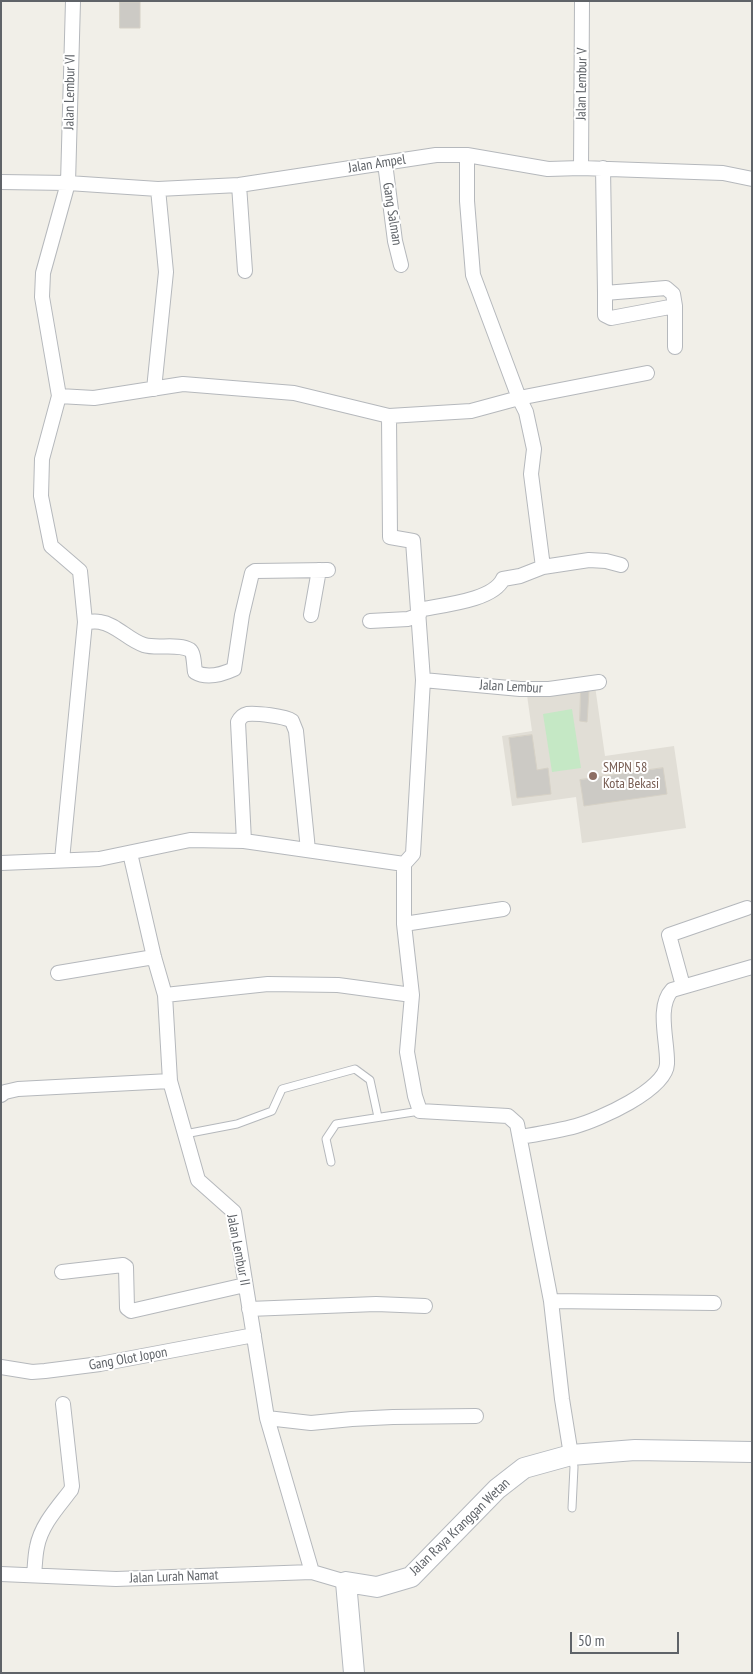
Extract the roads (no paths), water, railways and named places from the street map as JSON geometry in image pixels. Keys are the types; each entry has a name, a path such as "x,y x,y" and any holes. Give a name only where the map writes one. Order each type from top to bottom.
{"main road":[{"name":"Jalan Raya Kranggan Wetan","path":"346,1582 377,1588 411,1577 497,1489 524,1468 571,1455 636,1450 752,1452"},
{"path":"346,1582 354,1673"}],"street":[{"name":"Jalan Lembur VI","path":"60,396 42,297 43,273 68,183 73,1"},
{"name":"Jalan Lembur V","path":"581,168 582,1"},
{"name":"Jalan Ampel","path":"1,182 68,183 158,189 239,186 436,155 467,155 548,169 603,168 723,173 752,179"},
{"path":"467,155 467,201 473,275 526,412 534,449 531,474 542,567"},
{"name":"Gang Salman","path":"385,164 395,241 401,265"},
{"path":"603,168 605,314 611,318 675,306"},
{"path":"239,186 245,271"},
{"path":"154,389 166,272 158,189"},
{"path":"605,294 666,288 673,294 675,306 675,347"},
{"path":"62,860 85,622 80,571 51,546 41,496 42,459 60,396 94,398 183,384 294,393 389,416 471,411 519,398 646,372"},
{"path":"389,416 390,537 413,541 423,680 413,854 404,864 404,924 412,995 407,1052 415,1096 420,1111 508,1116 517,1124 551,1301 562,1399 571,1455"},
{"path":"370,621 408,619 418,612 477,598 500,585 503,579 520,576 542,567 589,560 606,560 621,565"},
{"path":"85,622 101,622 110,625 145,646 189,649 192,652 195,672 203,676 234,670 242,615 252,573 255,571 323,570 311,615"},
{"name":"Jalan Lembur","path":"423,680 492,687 539,689 599,682"},
{"path":"244,842 238,722 241,716 247,714 273,716 292,721 296,731 308,850"},
{"path":"1,863 99,859 190,840 244,842 404,864"},
{"name":"Jalan Lembur II","path":"130,853 154,957 166,995 170,1081 198,1180 234,1212 244,1285 267,1418 312,1572"},
{"path":"683,986 669,936 748,908"},
{"path":"404,924 503,909"},
{"path":"58,973 154,957"},
{"path":"520,1137 594,1120 652,1088 662,1078 667,1066 664,1007 667,996 672,990 683,986 752,967"},
{"path":"166,995 268,984 338,985 412,995"},
{"path":"1,1095 18,1089 170,1081"},
{"path":"62,1272 124,1264 126,1267 127,1308 131,1311 244,1285"},
{"path":"551,1301 714,1303"},
{"path":"249,1309 376,1304 425,1306"},
{"name":"Gang Olot Jopon","path":"1,1367 45,1372 254,1335"},
{"path":"34,1575 40,1535 72,1486 63,1404"},
{"path":"267,1418 311,1423 393,1417 476,1416"},
{"name":"Jalan Lurah Namat","path":"1,1574 116,1579 312,1572 346,1582"}],"lane":[{"path":"185,1134 237,1124 272,1111 282,1089 355,1069 370,1080 378,1117"},
{"path":"331,1162 326,1138 336,1124 420,1111"},
{"path":"571,1455 574,1467 572,1508"}],"place":[{"name":"SMPN 58 Kota Bekasi","path":"593,776"}]}
